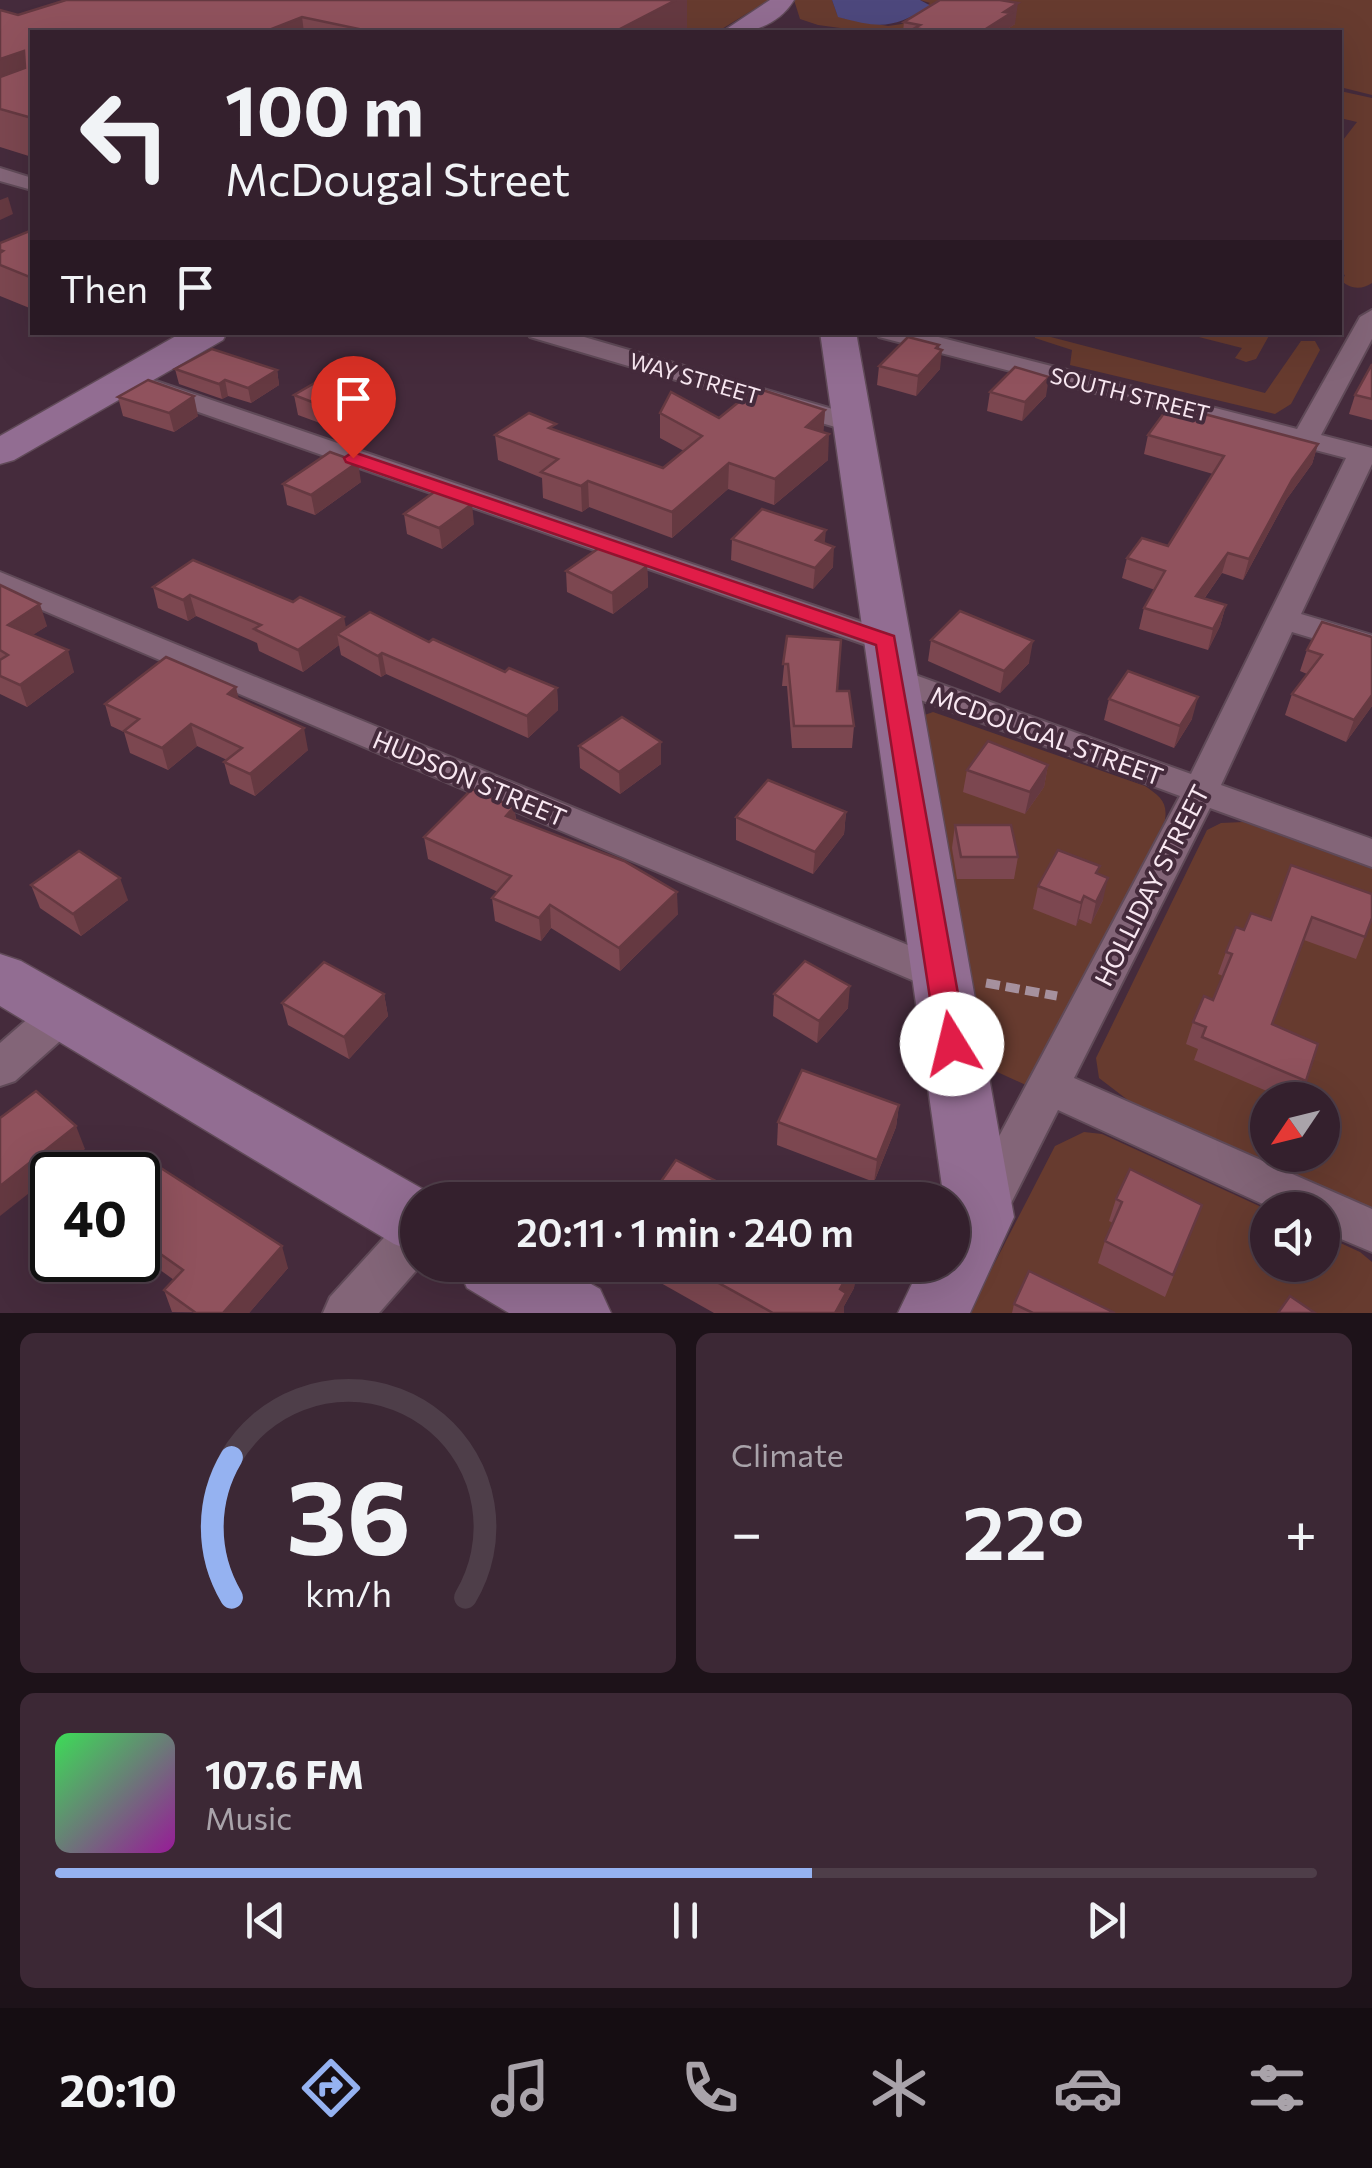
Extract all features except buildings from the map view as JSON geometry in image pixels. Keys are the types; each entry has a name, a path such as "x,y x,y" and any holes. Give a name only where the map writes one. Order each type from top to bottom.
{"street":[{"path":"784,0 793,26 740,30 777,8 784,0"},
{"path":"0,174 30,183"},
{"path":"1305,439 1372,317"},
{"path":"0,452 205,335"},
{"name":"WAY STREET","path":"549,335 850,423"},
{"path":"838,335 980,1217"},
{"name":"SOUTH STREET","path":"900,335 1366,455"},
{"name":"MCDOUGAL STREET","path":"128,379 889,660 1200,790 1372,853"},
{"name":"HOLLIDAY STREET","path":"934,1313 1200,790 1280,618 1366,455"},
{"name":"HUDSON STREET","path":"0,581 940,975"},
{"path":"1280,618 1372,646"},
{"path":"0,978 400,1211"},
{"path":"0,1068 62,1014"},
{"path":"1048,1086 1372,1232"},
{"path":"347,1313 400,1254"},
{"path":"521,1282 575,1313"}],"path":[{"path":"940,975 1092,1002"}],"shaded area":[{"path":"539,0 769,0 720,30 498,30"},
{"path":"794,0 832,0 837,14 843,18 888,26 902,24 930,3 920,0 1372,0 1372,95 1342,88 1342,30 1005,30 1013,25 855,30 800,19"},
{"path":"832,0 920,0 931,6 907,19 877,25 838,17"},
{"path":"1342,91 1372,98 1372,283 1360,288 1342,281 1342,141 1357,122 1342,118"},
{"path":"1048,335 1265,393 1301,341 1315,341 1320,350 1291,404 1275,414 1070,365 1072,350 1035,338"},
{"path":"1191,335 1269,335 1256,359 1246,362 1235,358 1242,348"},
{"path":"933,712 1145,786 1164,804 1165,820 1028,1086 969,1059 919,717"},
{"path":"1243,822 1372,869 1372,1209 1288,1172 1340,1172 1340,1082 1250,1082 1250,1155 1133,1104 1099,1078 1096,1058 1207,830 1221,823"},
{"path":"1084,1132 1102,1134 1250,1202 1250,1282 1340,1282 1340,1243 1360,1252 1372,1262 1372,1313 969,1313 1055,1146"}],"route":[{"path":"353,458 886,641 952,1044"}]}
